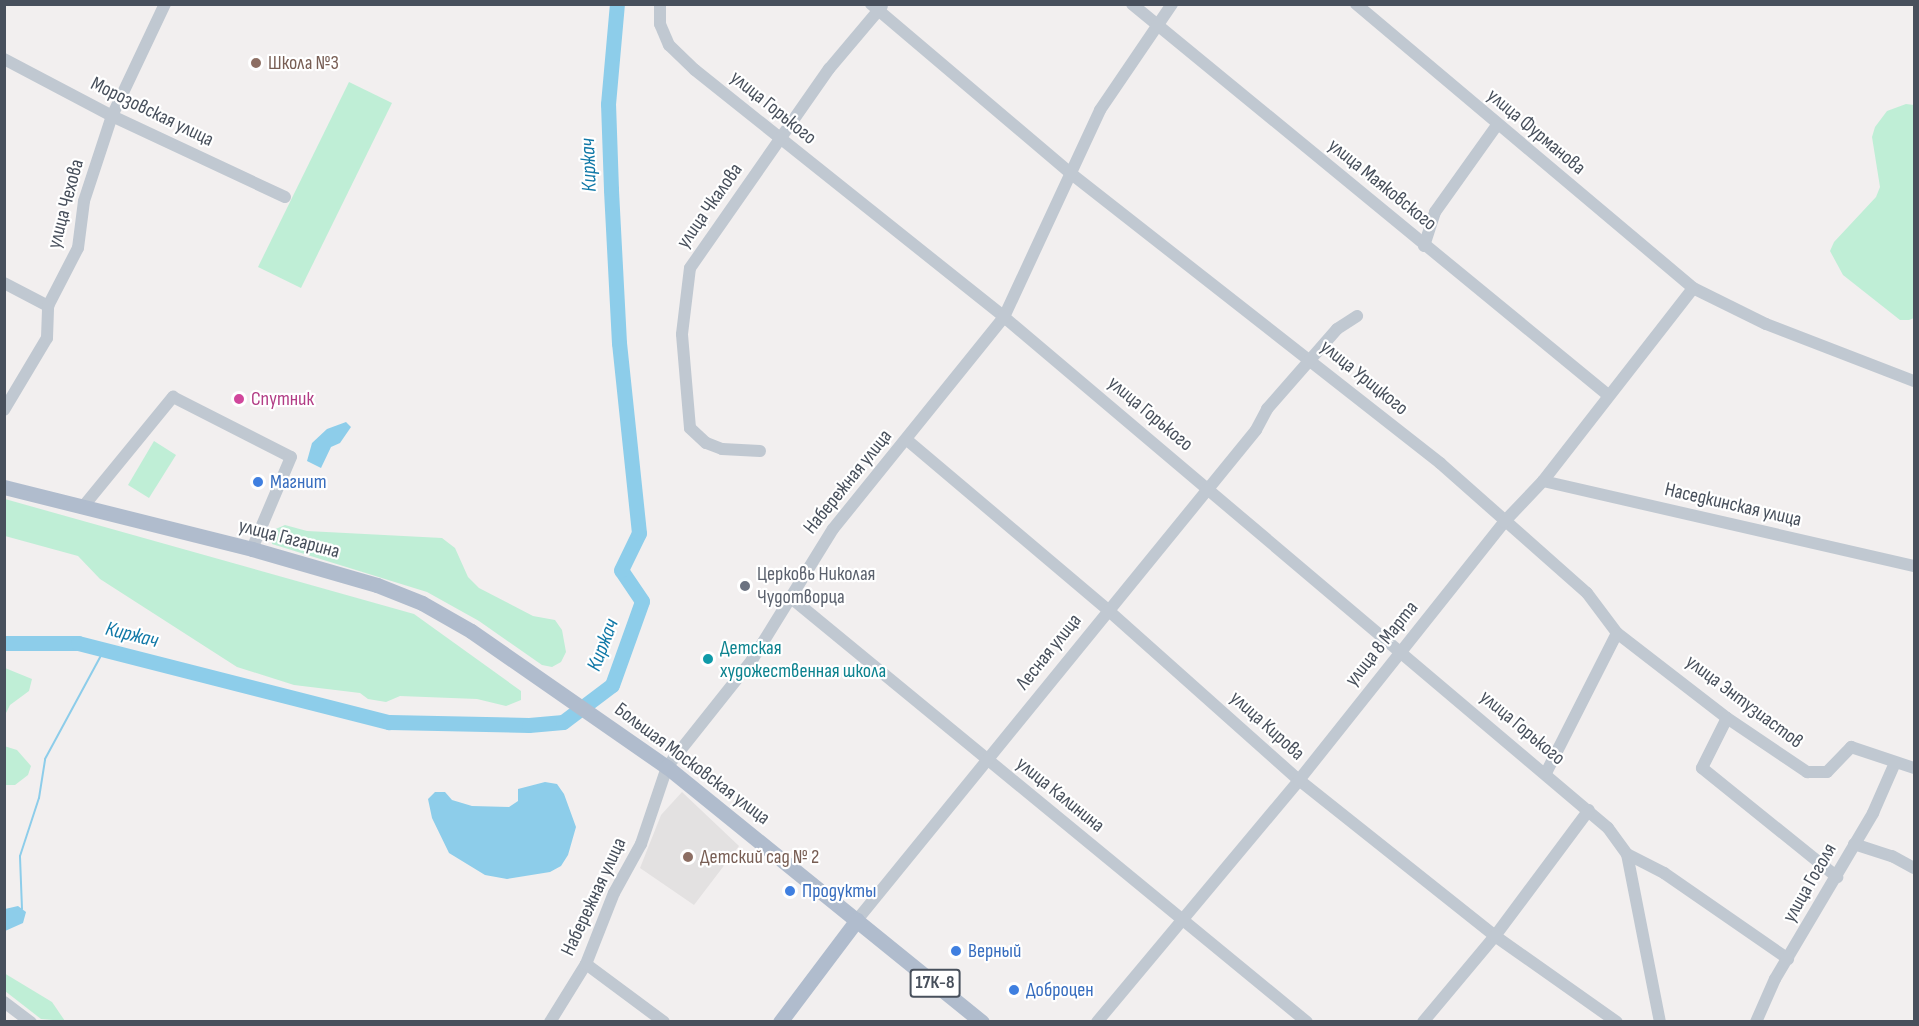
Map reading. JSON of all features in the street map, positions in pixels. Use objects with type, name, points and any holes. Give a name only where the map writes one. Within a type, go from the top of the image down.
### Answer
[{"type":"main road","name":"улица Гагарина","points":[[4,487],[252,549],[377,585],[422,603],[471,631],[542,681]]},
{"type":"main road","name":"Большая Московская улица","points":[[542,681],[667,767],[982,1022]]},
{"type":"main road","name":"Лесная улица","points":[[780,1022],[857,920]]},
{"type":"street","name":"улица Чехова","points":[[4,410],[47,338],[48,306],[78,248],[84,201],[112,116],[165,4]]},
{"type":"street","name":"улица Горького","points":[[660,4],[660,24],[669,45],[782,141],[1004,316],[1546,773],[1589,810],[1627,854],[1664,873],[1788,959]]},
{"type":"street","name":"улица Маяковского","points":[[1132,4],[1608,395]]},
{"type":"street","name":"Набережная улица","points":[[550,1022],[586,964],[614,893],[641,844],[667,767],[752,660],[833,529],[907,440],[1004,316],[1069,172],[1100,110],[1172,4]]},
{"type":"street","name":"улица Фурманова","points":[[1356,4],[1693,288],[1766,324],[1914,381]]},
{"type":"street","name":"улица Чкалова","points":[[760,451],[722,449],[706,443],[690,428],[682,334],[690,268],[729,209],[782,141],[829,69],[878,6]]},
{"type":"street","name":"улица Урицкого","points":[[878,6],[1069,172],[1440,463],[1504,522],[1587,592],[1617,633]]},
{"type":"street","name":"Морозовская улица","points":[[4,59],[112,116],[285,197]]},
{"type":"street","points":[[1425,246],[1435,212],[1497,125]]},
{"type":"street","points":[[4,283],[48,306]]},
{"type":"street","name":"улица 8 Марта","points":[[1097,1022],[1299,780],[1504,522],[1543,481],[1693,288]]},
{"type":"street","name":"Лесная улица","points":[[857,920],[1208,489],[1309,358],[1337,329],[1357,316]]},
{"type":"street","points":[[82,508],[173,397],[291,457],[252,549]]},
{"type":"street","name":"улица Кирова","points":[[907,440],[1109,611],[1299,780],[1495,936],[1617,1022]]},
{"type":"street","name":"Наседкинская улица","points":[[1543,481],[1914,566]]},
{"type":"street","name":"улица Калинина","points":[[790,597],[1307,1022]]},
{"type":"street","points":[[1546,773],[1617,633]]},
{"type":"street","name":"улица Энтузиастов","points":[[1617,633],[1727,718],[1807,772],[1827,772],[1851,747],[1914,768]]},
{"type":"street","points":[[1727,718],[1702,768],[1837,877]]},
{"type":"street","name":"улица Гоголя","points":[[1756,1022],[1788,959],[1837,877],[1895,763]]},
{"type":"street","points":[[1423,1022],[1495,936],[1589,810]]},
{"type":"street","points":[[1854,844],[1892,856],[1914,868]]},
{"type":"street","name":"улица Горького","points":[[1627,854],[1660,1022]]},
{"type":"street","points":[[586,964],[664,1022]]},
{"type":"street","points":[[4,1002],[32,1022]]},
{"type":"shaded area","name":"Детский сад № 2","points":[[682,792],[739,846],[694,905],[640,868],[661,815]]},
{"type":"green space","points":[[349,82],[392,103],[301,288],[258,267]]},
{"type":"green space","points":[[1906,104],[1914,105],[1914,318],[1900,320],[1843,275],[1830,251],[1834,242],[1876,197],[1880,187],[1872,137],[1875,127],[1887,111]]},
{"type":"green space","points":[[154,441],[176,455],[149,498],[128,485]]},
{"type":"green space","points":[[5,499],[414,614],[521,691],[521,700],[506,706],[477,699],[400,696],[386,702],[368,699],[360,693],[294,685],[237,667],[100,579],[78,556],[5,536]]},
{"type":"green space","points":[[285,525],[307,531],[442,538],[455,548],[468,577],[479,588],[533,616],[555,620],[562,630],[566,652],[561,662],[552,667],[542,665],[479,621],[427,592],[272,544],[271,531]]},
{"type":"green space","points":[[5,668],[32,679],[29,691],[10,705],[5,715]]},
{"type":"green space","points":[[4,746],[17,750],[31,766],[28,775],[15,785],[5,785]]},
{"type":"green space","points":[[4,973],[52,1002],[65,1021],[41,1019],[5,991]]},
{"type":"water","points":[[346,422],[351,427],[340,443],[331,447],[321,468],[307,461],[312,443],[327,429]]},
{"type":"water","points":[[545,782],[557,784],[564,794],[576,827],[568,855],[561,866],[550,872],[507,879],[485,875],[449,853],[432,818],[428,799],[435,792],[445,792],[452,800],[472,806],[509,807],[518,801],[518,789]]},
{"type":"water","points":[[18,906],[26,912],[23,923],[5,931],[5,909]]},
{"type":"waterway","name":"Киржач","points":[[4,643],[78,643],[389,722],[529,725],[563,722],[612,685],[642,601],[621,570],[639,533],[619,343],[611,189],[608,104],[617,4]]},
{"type":"waterway","points":[[22,909],[20,856],[39,798],[45,759],[104,650]]},
{"type":"place","name":"Школа №3","points":[[256,63]]},
{"type":"place","name":"Спутник","points":[[239,399]]},
{"type":"place","name":"Магнит","points":[[258,482]]},
{"type":"place","name":"Церковь Николая Чудотворца","points":[[745,586]]},
{"type":"place","name":"Детская художественная школа","points":[[708,659]]},
{"type":"place","name":"Детский сад № 2","points":[[688,857]]},
{"type":"place","name":"Продукты","points":[[790,891]]},
{"type":"place","name":"Верный","points":[[956,951]]},
{"type":"place","name":"Доброцен","points":[[1014,990]]}]
